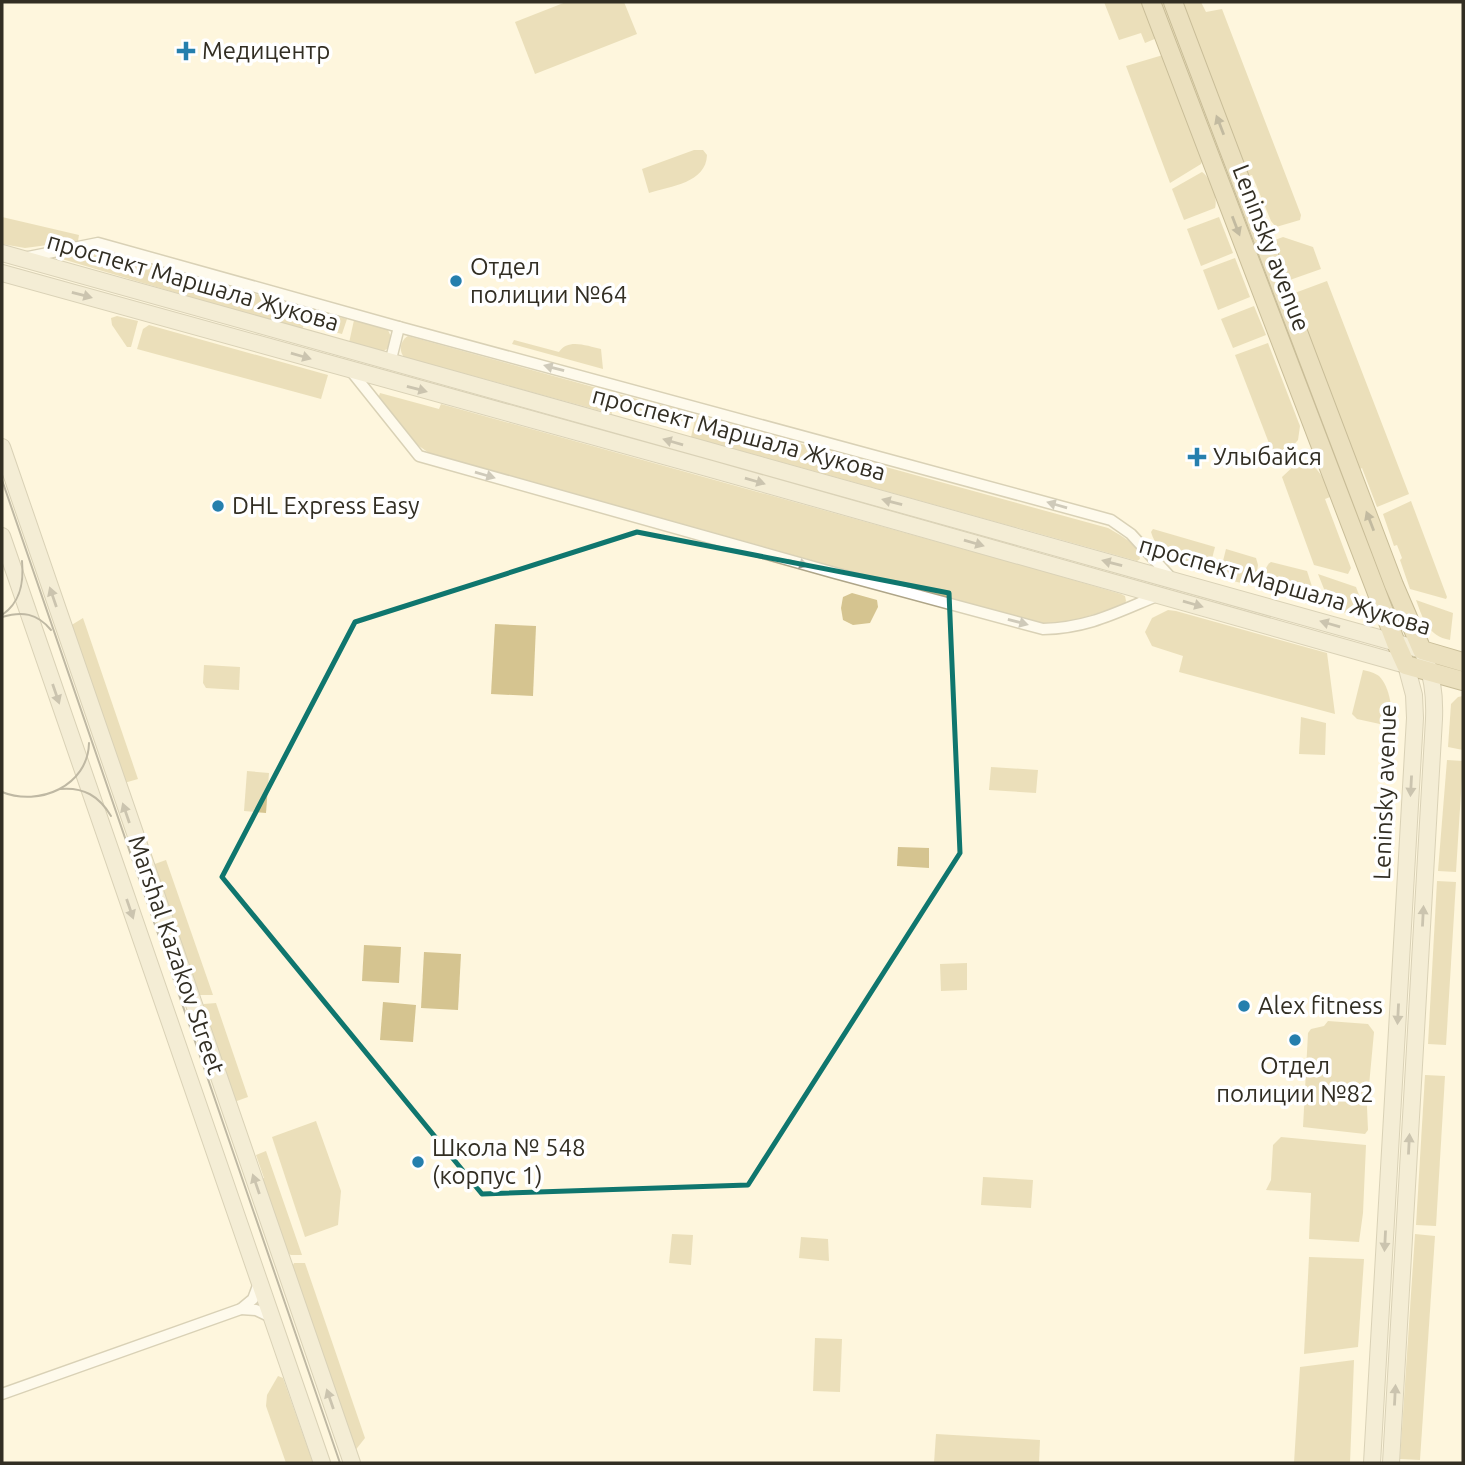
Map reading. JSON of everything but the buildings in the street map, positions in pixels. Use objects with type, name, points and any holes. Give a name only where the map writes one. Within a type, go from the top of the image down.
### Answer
[{"type":"main road","name":"Leninsky avenue","points":[[1151,2],[1406,665],[1414,695],[1415,718],[1372,1463]]},
{"type":"main road","name":"Leninsky avenue","points":[[1173,2],[1394,585],[1431,672],[1435,691],[1391,1463]]},
{"type":"main road","name":"проспект Маршала Жукова","points":[[2,254],[1463,662]]},
{"type":"main road","name":"проспект Маршала Жукова","points":[[2,274],[1463,681]]},
{"type":"main road","name":"Marshal Kazakov Street","points":[[2,447],[352,1463]]},
{"type":"main road","name":"Marshal Kazakov Street","points":[[2,536],[322,1463]]},
{"type":"street","points":[[19,258],[98,243],[1111,520],[1131,534],[1172,579]]},
{"type":"street","points":[[390,363],[399,327]]},
{"type":"street","points":[[351,371],[419,456],[835,573],[1043,629],[1068,629],[1088,624],[1159,595]]},
{"type":"street","points":[[2,1394],[241,1309],[253,1299],[259,1283]]},
{"type":"street","points":[[241,1309],[256,1310],[271,1317]]},
{"type":"highlighted area","points":[[637,532],[949,593],[960,853],[748,1185],[482,1194],[222,877],[355,622]]},
{"type":"shaded area","points":[[566,2],[624,2],[637,34],[535,74],[515,22]]},
{"type":"shaded area","points":[[1104,2],[1144,2],[1157,38],[1145,43],[1141,33],[1119,40]]},
{"type":"shaded area","points":[[1159,2],[1163,2],[1253,238],[1249,239]]},
{"type":"shaded area","points":[[1183,2],[1201,2],[1206,12],[1222,9],[1301,215],[1300,220],[1276,227],[1271,221],[1252,175],[1247,176]]},
{"type":"shaded area","points":[[1163,55],[1203,159],[1201,164],[1170,183],[1126,66]]},
{"type":"shaded area","points":[[694,150],[703,150],[707,155],[701,172],[686,182],[649,193],[642,169]]},
{"type":"shaded area","points":[[1202,172],[1213,188],[1215,208],[1184,220],[1172,189]]},
{"type":"shaded area","points":[[2,217],[79,235],[78,241],[25,248],[2,244]]},
{"type":"shaded area","points":[[1219,217],[1233,253],[1201,266],[1187,229]]},
{"type":"shaded area","points":[[1283,237],[1313,247],[1321,269],[1287,281],[1274,248],[1278,246],[1275,240]]},
{"type":"shaded area","points":[[1257,247],[1388,590],[1384,592],[1253,248]]},
{"type":"shaded area","points":[[93,251],[347,319],[342,334],[304,324],[302,330],[62,259],[65,255]]},
{"type":"shaded area","points":[[1235,258],[1250,297],[1218,310],[1203,270]]},
{"type":"shaded area","points":[[1327,281],[1409,494],[1377,507],[1362,468],[1358,470],[1292,294]]},
{"type":"shaded area","points":[[1254,306],[1266,335],[1233,348],[1221,319]]},
{"type":"shaded area","points":[[117,316],[138,321],[131,347],[127,347],[112,325],[111,318]]},
{"type":"shaded area","points":[[354,320],[388,330],[392,339],[390,347],[382,352],[349,343]]},
{"type":"shaded area","points":[[149,325],[328,375],[321,399],[137,349],[143,329]]},
{"type":"shaded area","points":[[408,336],[608,391],[612,414],[404,357],[401,345]]},
{"type":"shaded area","points":[[514,340],[559,352],[567,345],[573,344],[601,349],[603,369],[512,344]]},
{"type":"shaded area","points":[[1268,343],[1300,426],[1298,440],[1277,464],[1235,355]]},
{"type":"shaded area","points":[[380,393],[439,409],[441,404],[1039,570],[1121,594],[1126,601],[1124,605],[1069,622],[1043,625],[429,453],[412,441],[378,399]]},
{"type":"shaded area","points":[[618,394],[685,411],[682,427],[626,413],[620,406]]},
{"type":"shaded area","points":[[696,415],[1108,528],[1133,544],[1140,559],[1137,561],[691,437]]},
{"type":"shaded area","points":[[1297,463],[1311,465],[1323,478],[1330,497],[1325,499],[1351,568],[1348,574],[1314,565],[1282,477]]},
{"type":"shaded area","points":[[1411,501],[1446,599],[1410,589],[1400,560],[1402,558],[1397,545],[1394,546],[1383,514]]},
{"type":"shaded area","points":[[1153,529],[1215,547],[1208,574],[1182,565],[1166,555],[1155,541],[1151,532]]},
{"type":"shaded area","points":[[1226,549],[1256,558],[1258,565],[1255,584],[1248,585],[1219,577]]},
{"type":"shaded area","points":[[1271,562],[1307,571],[1317,602],[1311,603],[1265,589],[1264,574]]},
{"type":"shaded area","points":[[1318,574],[1356,587],[1364,608],[1362,612],[1354,615],[1332,609]]},
{"type":"shaded area","points":[[852,593],[877,600],[878,607],[870,623],[853,625],[843,620],[843,597]]},
{"type":"shaded area","points":[[1416,600],[1453,613],[1450,640],[1431,631]]},
{"type":"shaded area","points":[[1168,610],[1327,653],[1335,714],[1179,672],[1183,656],[1152,646],[1145,632],[1152,618]]},
{"type":"shaded area","points":[[83,618],[138,779],[124,783],[70,626]]},
{"type":"shaded area","points":[[495,624],[536,626],[533,696],[491,694]]},
{"type":"shaded area","points":[[204,665],[240,667],[239,690],[206,688],[203,683]]},
{"type":"shaded area","points":[[1363,670],[1379,676],[1386,686],[1391,707],[1389,726],[1357,719],[1352,714]]},
{"type":"shaded area","points":[[1463,696],[1463,750],[1448,747],[1451,704]]},
{"type":"shaded area","points":[[1301,717],[1326,723],[1325,755],[1299,754]]},
{"type":"shaded area","points":[[1447,760],[1463,761],[1456,872],[1438,871]]},
{"type":"shaded area","points":[[991,767],[1038,770],[1036,793],[989,790]]},
{"type":"shaded area","points":[[247,771],[269,773],[266,813],[244,811]]},
{"type":"shaded area","points":[[898,847],[929,848],[929,868],[897,866]]},
{"type":"shaded area","points":[[166,860],[213,995],[198,995],[152,865]]},
{"type":"shaded area","points":[[1437,881],[1456,882],[1446,1045],[1428,1044]]},
{"type":"shaded area","points":[[364,945],[401,947],[399,983],[362,981]]},
{"type":"shaded area","points":[[424,952],[461,954],[458,1010],[421,1008]]},
{"type":"shaded area","points":[[967,963],[967,990],[941,991],[940,964]]},
{"type":"shaded area","points":[[383,1002],[416,1005],[413,1042],[380,1040]]},
{"type":"shaded area","points":[[216,1003],[248,1097],[234,1102],[201,1007],[204,1004]]},
{"type":"shaded area","points":[[1328,1021],[1368,1024],[1374,1032],[1367,1107],[1368,1130],[1365,1134],[1303,1127],[1308,1033],[1311,1029],[1324,1026]]},
{"type":"shaded area","points":[[1425,1075],[1445,1076],[1436,1226],[1416,1225]]},
{"type":"shaded area","points":[[316,1121],[341,1191],[338,1225],[305,1237],[272,1137]]},
{"type":"shaded area","points":[[1281,1137],[1366,1145],[1359,1242],[1309,1239],[1311,1193],[1266,1190],[1271,1180],[1273,1145]]},
{"type":"shaded area","points":[[266,1151],[302,1255],[285,1252],[260,1179],[264,1178],[256,1155]]},
{"type":"shaded area","points":[[983,1177],[1033,1180],[1031,1208],[981,1205]]},
{"type":"shaded area","points":[[672,1234],[693,1235],[691,1265],[669,1263]]},
{"type":"shaded area","points":[[1415,1234],[1435,1236],[1420,1460],[1400,1459]]},
{"type":"shaded area","points":[[801,1237],[828,1239],[829,1261],[799,1258]]},
{"type":"shaded area","points":[[1309,1257],[1364,1259],[1358,1347],[1304,1354]]},
{"type":"shaded area","points":[[294,1263],[305,1263],[365,1438],[354,1452],[291,1269]]},
{"type":"shaded area","points":[[815,1338],[842,1339],[840,1392],[813,1391]]},
{"type":"shaded area","points":[[1354,1360],[1350,1463],[1294,1463],[1300,1367]]},
{"type":"shaded area","points":[[278,1376],[283,1378],[313,1463],[286,1463],[266,1406],[267,1395]]},
{"type":"shaded area","points":[[936,1434],[1040,1440],[1039,1463],[934,1463]]},
{"type":"tram line","points":[[2,480],[340,1463]]},
{"type":"tram line","points":[[2,615],[13,604],[20,591],[22,561]]},
{"type":"tram line","points":[[2,617],[29,615],[46,624],[51,630]]},
{"type":"tram line","points":[[2,792],[31,797],[59,789],[80,771],[89,743]]},
{"type":"tram line","points":[[60,789],[90,794],[111,816]]},
{"type":"place","name":"Медицентр","points":[[186,51]]},
{"type":"place","name":"Отдел полиции №64","points":[[456,281]]},
{"type":"place","name":"Улыбайся","points":[[1197,457]]},
{"type":"place","name":"DHL Express Easy","points":[[218,506]]},
{"type":"place","name":"Alex fitness","points":[[1244,1006]]},
{"type":"place","name":"Отдел полиции №82","points":[[1295,1040]]},
{"type":"place","name":"Школа № 548 (корпус 1)","points":[[418,1162]]}]
